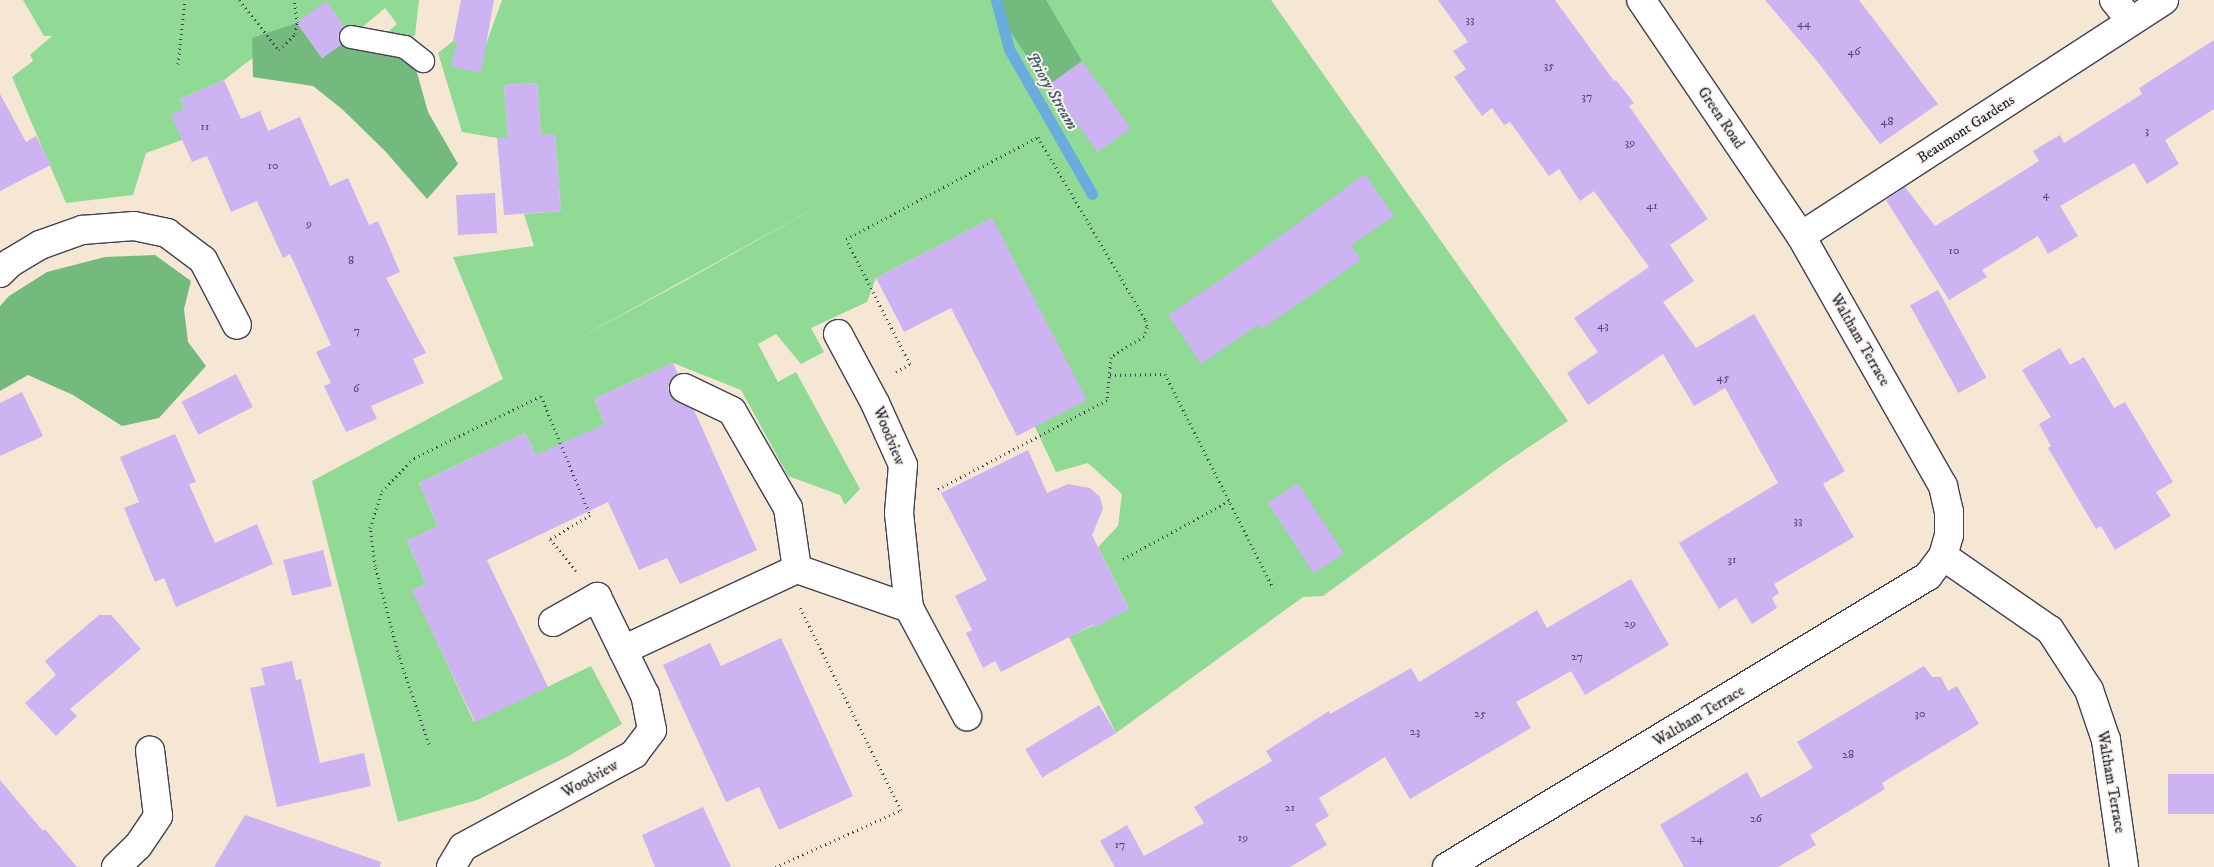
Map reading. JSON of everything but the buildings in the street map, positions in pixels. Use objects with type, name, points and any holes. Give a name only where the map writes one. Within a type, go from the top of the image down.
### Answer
[{"type":"street","name":"Green Road","points":[[1641,0],[1801,236]]},
{"type":"street","points":[[2114,0],[2131,21]]},
{"type":"street","name":"Beaumont Gardens","points":[[1801,236],[2164,0]]},
{"type":"street","points":[[0,273],[10,263],[40,245],[82,230],[134,226],[167,234],[203,260],[237,325]]},
{"type":"street","name":"Waltham Terrace","points":[[1448,867],[1928,576],[1944,556],[1949,535],[1949,512],[1943,486],[1801,236]]},
{"type":"street","name":"Woodview","points":[[838,334],[867,387],[903,465],[899,514],[908,608],[967,716]]},
{"type":"street","points":[[684,388],[732,411],[788,508],[791,572]]},
{"type":"street","name":"Waltham Terrace","points":[[1944,556],[2050,630],[2089,690],[2106,740],[2124,867]]},
{"type":"street","points":[[623,650],[791,572],[908,608]]},
{"type":"street","points":[[553,622],[597,597]]},
{"type":"street","name":"Woodview","points":[[451,867],[463,847],[634,754],[652,730],[645,695],[597,597]]},
{"type":"street","points":[[116,867],[138,846],[158,816],[150,750]]},
{"type":"lane","points":[[351,37],[405,47],[423,61]]},
{"type":"path","points":[[178,64],[185,0]]},
{"type":"path","points":[[239,0],[279,50],[295,34],[297,23],[294,0]]},
{"type":"path","points":[[867,387],[910,364],[846,239],[1038,137],[1146,320],[1144,336],[1111,357],[1107,400],[916,500],[901,496]]},
{"type":"path","points":[[1110,375],[1165,374],[1273,588]]},
{"type":"path","points":[[429,744],[399,656],[375,566],[370,528],[382,491],[414,458],[540,396],[590,515],[550,538],[597,597]]},
{"type":"path","points":[[1123,559],[1229,501]]},
{"type":"path","points":[[775,867],[901,810],[791,572]]},
{"type":"green space","points":[[23,0],[419,0],[415,36],[382,37],[397,24],[385,8],[351,37],[326,2],[224,80],[180,99],[184,109],[182,140],[146,153],[133,195],[66,203],[12,77],[33,61],[30,55],[52,36],[44,36]]},
{"type":"green space","points":[[502,0],[990,0],[994,6],[997,0],[1271,0],[1568,421],[1508,461],[1323,596],[1303,597],[1116,733],[1069,637],[1129,609],[1098,547],[1118,526],[1122,494],[1088,463],[1056,472],[1035,427],[992,218],[876,278],[867,302],[811,328],[824,352],[801,364],[776,334],[758,344],[778,382],[796,372],[860,489],[845,505],[840,495],[788,476],[741,390],[673,363],[594,399],[605,424],[568,521],[525,433],[419,483],[438,526],[407,541],[426,584],[413,590],[474,722],[591,666],[622,724],[565,758],[477,800],[398,822],[312,481],[503,379],[453,257],[534,246],[524,214],[561,211],[555,135],[541,135],[537,83],[504,85],[508,138],[462,132],[438,53],[453,41],[485,47]],"holes":[[[833,198],[681,283],[570,343]]]},
{"type":"green space","points":[[990,0],[1046,0],[1082,61],[1049,85],[1044,83]]},
{"type":"green space","points":[[297,23],[322,58],[351,37],[402,52],[416,69],[428,112],[458,164],[427,199],[385,151],[342,109],[313,86],[253,77],[252,38]]},
{"type":"green space","points":[[155,255],[191,281],[184,309],[188,342],[206,366],[159,418],[122,426],[73,395],[28,375],[0,391],[0,306],[9,296],[47,272],[105,257]]},
{"type":"waterway","name":"Priory Stream","points":[[996,0],[1009,49],[1092,194]]}]
